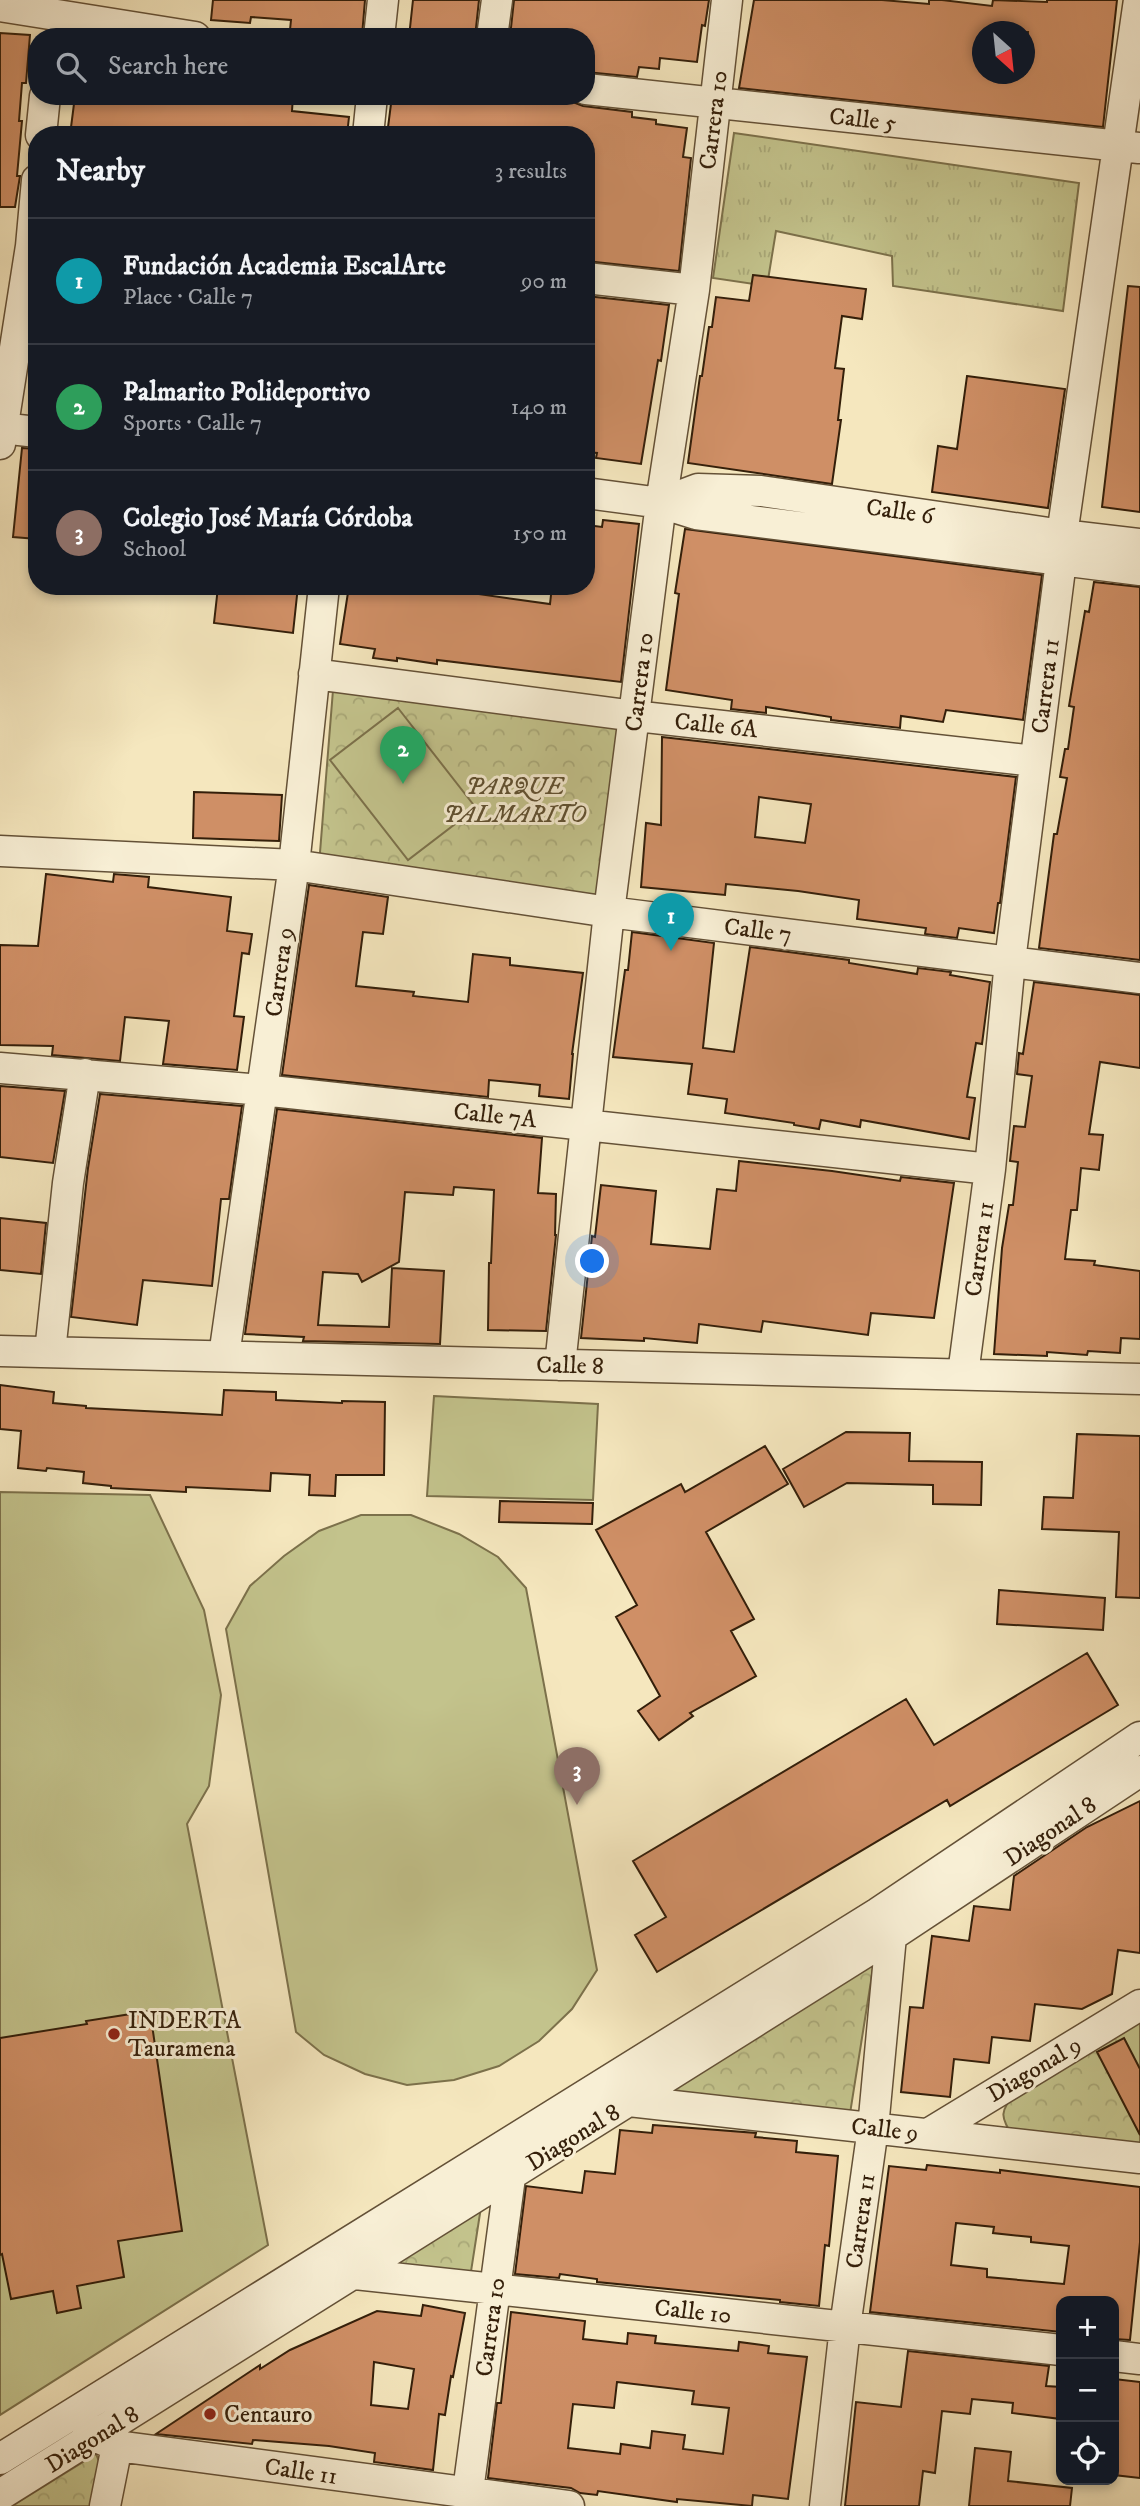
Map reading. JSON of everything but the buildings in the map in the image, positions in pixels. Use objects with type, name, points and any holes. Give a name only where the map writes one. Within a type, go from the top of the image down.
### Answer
[{"type":"street","points":[[380,28],[383,0]]},
{"type":"street","points":[[493,28],[497,0]]},
{"type":"street","name":"Carrera 10","points":[[560,1365],[609,912],[661,503],[694,289],[727,0]]},
{"type":"street","name":"Carrera 11","points":[[963,1374],[990,1169],[1010,961],[1062,548],[1130,147],[1139,0]]},
{"type":"street","points":[[0,6],[134,28]]},
{"type":"street","name":"Calle 5","points":[[595,90],[1130,147]]},
{"type":"street","points":[[42,126],[43,105]]},
{"type":"street","points":[[369,126],[371,105]]},
{"type":"street","points":[[595,279],[694,289]]},
{"type":"street","points":[[28,280],[1,433],[28,432]]},
{"type":"street","name":"Calle 6","points":[[595,494],[661,503],[696,514],[1062,548],[1140,544]]},
{"type":"street","name":"Calle 6","points":[[1062,548],[1140,570]]},
{"type":"street","name":"Carrera 9","points":[[224,1356],[294,864],[323,595]]},
{"type":"street","name":"Calle 6A","points":[[314,674],[635,716],[1035,761]]},
{"type":"street","name":"Calle 7","points":[[0,851],[294,864],[609,912],[1140,978]]},
{"type":"street","name":"Calle 7A","points":[[0,1068],[262,1090],[990,1169]]},
{"type":"street","points":[[50,1352],[68,1183],[85,1074]]},
{"type":"street","name":"Calle 8","points":[[0,1351],[1140,1379]]},
{"type":"street","name":"Diagonal 8","points":[[0,2495],[107,2442],[355,2274],[629,2101],[884,1925],[1140,1738]]},
{"type":"street","name":"Diagonal 8","points":[[0,2459],[495,2151],[884,1925],[1140,1771]]},
{"type":"street","name":"Carrera 11","points":[[825,2506],[845,2327],[873,2128],[884,1925]]},
{"type":"street","name":"Diagonal 9","points":[[928,2134],[1140,2005]]},
{"type":"street","points":[[1009,2144],[998,2130],[995,2113],[999,2096],[1011,2083]]},
{"type":"street","name":"Calle 9","points":[[629,2101],[1140,2158]]},
{"type":"street","points":[[495,2151],[510,2177]]},
{"type":"street","name":"Carrera 10","points":[[467,2499],[510,2177]]},
{"type":"street","points":[[340,2248],[355,2274]]},
{"type":"street","name":"Calle 10","points":[[355,2274],[1056,2349]]},
{"type":"street","points":[[1119,2357],[1140,2359]]},
{"type":"street","points":[[75,2414],[107,2442],[105,2506]]},
{"type":"street","name":"Calle 11","points":[[107,2442],[467,2499],[569,2506]]},
{"type":"green space","points":[[734,133],[1079,183],[1063,311],[893,286],[892,256],[776,231],[767,286],[713,278]]},
{"type":"green space","name":"PARQUE PALMARITO","points":[[333,690],[625,722],[596,901],[319,865]]},
{"type":"green space","points":[[398,708],[476,808],[408,860],[330,760]]},
{"type":"green space","points":[[434,1396],[598,1404],[593,1500],[427,1496]]},
{"type":"green space","name":"INDERTA Tauramena","points":[[0,1492],[150,1495],[204,1610],[221,1695],[209,1786],[187,1824],[268,2245],[0,2415]]},
{"type":"green space","points":[[361,1515],[411,1515],[459,1534],[498,1557],[526,1588],[597,1970],[572,2009],[539,2041],[499,2066],[454,2080],[407,2085],[365,2074],[324,2055],[296,2032],[226,1629],[250,1586],[284,1556],[319,1531]]},
{"type":"green space","points":[[874,1962],[849,2120],[665,2095]]},
{"type":"green space","points":[[1140,2013],[1140,2149],[1014,2138],[1005,2123],[1004,2113],[1017,2090]]},
{"type":"green space","points":[[481,2207],[470,2278],[379,2267]]},
{"type":"green space","points":[[96,2454],[99,2461],[91,2506],[12,2506]]},
{"type":"place","name":"Palmarito Polideportivo","points":[[403,784]]},
{"type":"place","name":"Fundación Academia EscalArte","points":[[671,951]]},
{"type":"place","name":"Colegio José María Córdoba","points":[[577,1805]]},
{"type":"place","name":"INDERTA Tauramena","points":[[114,2034]]},
{"type":"place","name":"Centauro","points":[[210,2414]]}]
